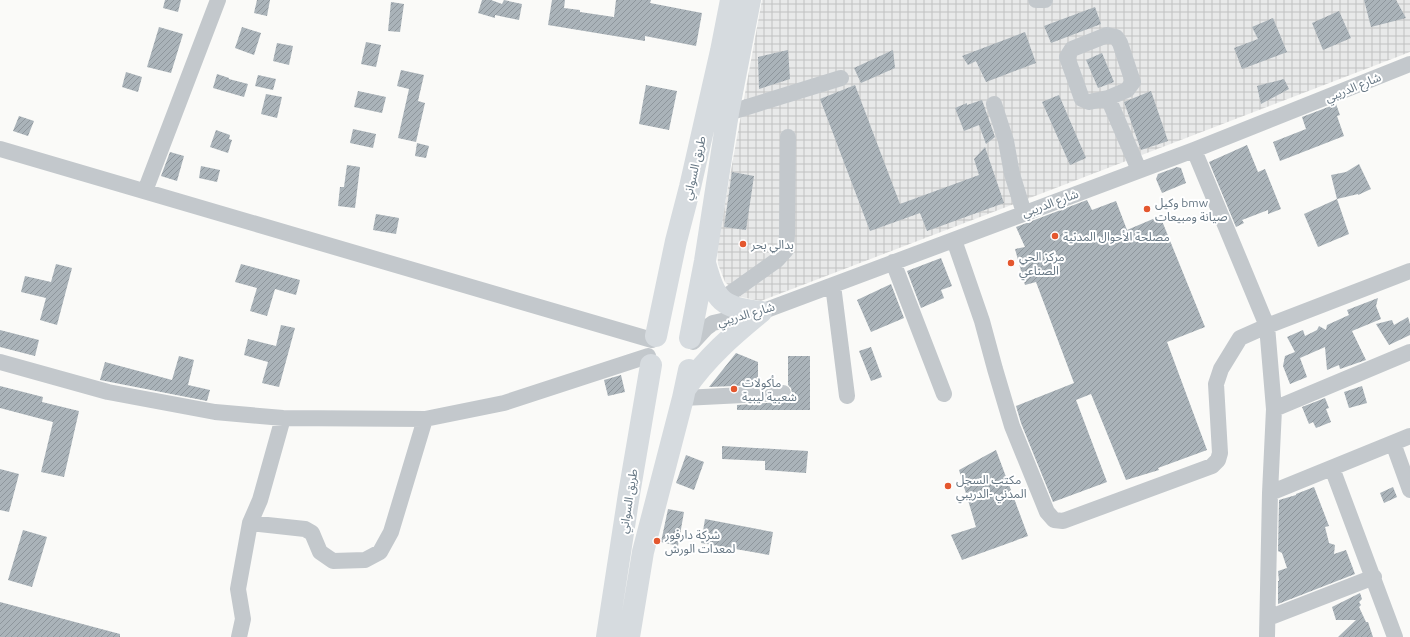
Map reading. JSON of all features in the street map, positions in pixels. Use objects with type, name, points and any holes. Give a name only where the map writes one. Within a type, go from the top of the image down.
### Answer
[{"type":"highway","name":"طريق السواني","points":[[607,637],[652,349],[676,241],[690,187],[731,0]]},
{"type":"highway","name":"طريق السواني","points":[[629,637],[643,552],[685,386],[695,357],[695,349],[692,340],[728,113],[750,0]]},
{"type":"highway","points":[[705,261],[710,282],[721,300],[739,309],[761,312]]},
{"type":"highway","points":[[692,340],[686,334],[676,330],[665,330],[652,349],[659,373],[669,377],[680,376],[685,386],[712,355],[761,312]]},
{"type":"street","points":[[145,191],[218,0]]},
{"type":"street","points":[[1036,0],[1045,0]]},
{"type":"street","points":[[1107,35],[1116,37],[1120,43],[1133,82],[1127,90],[1108,98],[1089,102],[1082,99],[1067,57],[1072,49],[1107,35]]},
{"type":"street","name":"شارع الدريبي","points":[[692,340],[713,323],[761,312],[1194,150],[1410,64]]},
{"type":"street","points":[[728,113],[841,78]]},
{"type":"street","points":[[1108,98],[1139,170]]},
{"type":"street","points":[[994,104],[1006,141],[1012,174],[1024,213]]},
{"type":"street","points":[[721,300],[777,260],[786,250],[788,137]]},
{"type":"street","points":[[0,149],[145,191],[652,349]]},
{"type":"street","points":[[1194,150],[1266,326],[1274,409],[1270,493],[1267,637]]},
{"type":"street","points":[[954,240],[982,321],[1012,426],[1047,512],[1054,520],[1063,521],[1212,466],[1218,460],[1220,453],[1216,384],[1221,369],[1240,338],[1266,326],[1410,271]]},
{"type":"street","points":[[894,262],[944,394]]},
{"type":"street","points":[[833,285],[847,396]]},
{"type":"street","points":[[0,362],[108,392],[215,412],[283,418],[425,419],[504,403],[652,349]]},
{"type":"street","points":[[1274,409],[1410,352]]},
{"type":"street","points":[[685,386],[782,393]]},
{"type":"street","points":[[239,637],[243,619],[238,589],[250,523],[260,500],[283,418]]},
{"type":"street","points":[[250,523],[305,529],[312,533],[320,552],[333,561],[365,560],[380,552],[391,532],[425,419]]},
{"type":"street","points":[[1270,493],[1410,436]]},
{"type":"street","points":[[1393,443],[1410,490]]},
{"type":"street","points":[[1332,468],[1374,577],[1395,637]]},
{"type":"street","points":[[1268,618],[1374,577]]},
{"type":"shaded area","points":[[762,0],[1410,0],[1410,52],[761,301],[741,297],[725,282],[718,264],[717,247]]},
{"type":"building","points":[[165,0],[181,0],[178,12],[163,8]]},
{"type":"building","points":[[257,0],[270,0],[267,16],[254,13]]},
{"type":"building","points":[[482,0],[491,0],[502,4],[504,0],[522,4],[519,20],[495,15],[495,18],[478,13]]},
{"type":"building","points":[[552,0],[565,0],[564,8],[614,17],[616,0],[651,0],[650,3],[702,13],[696,46],[645,36],[645,41],[548,25]]},
{"type":"building","points":[[1364,0],[1396,0],[1406,18],[1371,27]]},
{"type":"building","points":[[391,2],[404,4],[400,32],[388,31]]},
{"type":"building","points":[[1095,7],[1101,24],[1051,43],[1044,26]]},
{"type":"building","points":[[1339,11],[1351,38],[1323,50],[1312,23]]},
{"type":"building","points":[[1273,18],[1287,52],[1242,69],[1234,48],[1258,39],[1252,27]]},
{"type":"building","points":[[159,27],[183,34],[171,73],[147,67]]},
{"type":"building","points":[[242,27],[261,33],[254,55],[235,48]]},
{"type":"building","points":[[1025,32],[1036,63],[986,82],[976,61],[968,65],[962,56]]},
{"type":"building","points":[[366,42],[381,45],[376,67],[361,64]]},
{"type":"building","points":[[277,43],[293,46],[289,65],[273,61]]},
{"type":"building","points":[[788,50],[790,79],[759,89],[758,57]]},
{"type":"building","points":[[893,50],[895,68],[861,83],[854,68]]},
{"type":"building","points":[[1102,53],[1114,82],[1098,88],[1086,60]]},
{"type":"building","points":[[401,70],[424,75],[418,101],[425,103],[416,142],[398,138],[409,89],[397,86]]},
{"type":"building","points":[[126,72],[142,77],[138,92],[122,87]]},
{"type":"building","points":[[217,74],[248,84],[244,97],[213,88]]},
{"type":"building","points":[[258,75],[276,79],[273,90],[255,86]]},
{"type":"building","points":[[1284,79],[1289,89],[1261,104],[1257,86]]},
{"type":"building","points":[[646,85],[677,91],[669,130],[639,124]]},
{"type":"building","points":[[855,85],[900,204],[979,175],[974,159],[985,147],[1004,203],[927,231],[920,213],[870,231],[820,99]]},
{"type":"building","points":[[358,91],[386,97],[382,113],[354,107]]},
{"type":"building","points":[[1151,91],[1168,141],[1141,150],[1124,102]]},
{"type":"building","points":[[266,94],[282,97],[277,118],[261,114]]},
{"type":"building","points":[[1059,95],[1086,158],[1070,165],[1042,102]]},
{"type":"building","points":[[982,100],[995,137],[986,144],[979,125],[964,131],[955,108],[967,103],[967,105]]},
{"type":"building","points":[[1336,104],[1340,115],[1337,116],[1344,136],[1280,161],[1273,142],[1306,129],[1302,117]]},
{"type":"building","points":[[19,116],[34,121],[28,136],[13,131]]},
{"type":"building","points":[[353,129],[376,134],[373,148],[350,143]]},
{"type":"building","points":[[216,130],[230,135],[229,139],[232,140],[228,153],[210,147]]},
{"type":"building","points":[[417,143],[429,146],[426,158],[415,156]]},
{"type":"building","points":[[1247,145],[1258,172],[1265,169],[1281,209],[1268,214],[1268,210],[1242,220],[1244,223],[1236,227],[1209,162]]},
{"type":"building","points":[[170,152],[184,156],[177,181],[161,176]]},
{"type":"building","points":[[1359,164],[1371,189],[1358,195],[1337,199],[1331,175],[1346,172]]},
{"type":"building","points":[[347,165],[360,167],[355,208],[338,206],[340,187],[344,187]]},
{"type":"building","points":[[201,166],[220,170],[217,182],[199,178]]},
{"type":"building","points":[[1177,167],[1181,168],[1186,183],[1162,193],[1156,179],[1158,174]]},
{"type":"building","points":[[732,172],[754,176],[746,230],[724,227]]},
{"type":"building","points":[[1337,199],[1349,234],[1318,247],[1304,214]]},
{"type":"building","points":[[1087,200],[1092,210],[1116,201],[1127,230],[1160,216],[1205,327],[1167,342],[1207,450],[1158,468],[1159,470],[1126,480],[1091,394],[1076,400],[1107,482],[1053,502],[1021,423],[1016,406],[1074,383],[1036,282],[1025,285],[1015,249],[1025,247],[1016,227]]},
{"type":"building","points":[[376,214],[399,218],[396,234],[373,230]]},
{"type":"building","points":[[941,258],[952,286],[941,290],[944,298],[921,308],[907,271]]},
{"type":"building","points":[[56,264],[72,268],[57,325],[40,320],[46,298],[21,292],[25,276],[51,282]]},
{"type":"building","points":[[241,264],[300,280],[296,295],[275,289],[267,316],[250,311],[257,288],[235,282]]},
{"type":"building","points":[[891,284],[904,318],[871,332],[857,300]]},
{"type":"building","points":[[1378,298],[1376,306],[1381,319],[1352,331],[1366,360],[1340,369],[1339,365],[1327,370],[1325,347],[1300,358],[1307,377],[1290,384],[1283,366],[1285,356],[1295,352],[1287,337],[1303,330],[1305,336],[1317,330],[1319,326],[1326,330],[1327,325],[1349,315],[1347,310]]},
{"type":"building","points":[[1408,317],[1410,324],[1410,335],[1389,345],[1376,324],[1392,320],[1394,325]]},
{"type":"building","points":[[281,325],[295,328],[279,387],[262,383],[268,362],[244,355],[248,339],[276,346]]},
{"type":"building","points":[[0,330],[39,340],[35,356],[0,347]]},
{"type":"building","points":[[871,347],[882,377],[871,381],[859,351]]},
{"type":"building","points":[[736,353],[758,362],[758,385],[709,387]]},
{"type":"building","points":[[179,356],[194,360],[188,385],[210,390],[207,401],[100,380],[105,362],[172,380]]},
{"type":"building","points":[[788,356],[810,356],[810,410],[737,410],[737,405],[783,402],[788,401],[792,397],[791,388],[788,385]]},
{"type":"building","points":[[621,375],[625,392],[608,396],[604,380]]},
{"type":"building","points":[[0,386],[43,397],[42,402],[79,411],[64,477],[41,472],[53,422],[0,408]]},
{"type":"building","points":[[1362,386],[1367,403],[1349,408],[1344,392]]},
{"type":"building","points":[[1325,398],[1329,408],[1326,409],[1331,422],[1316,428],[1313,422],[1309,424],[1302,407]]},
{"type":"building","points":[[722,446],[808,451],[806,473],[765,470],[765,461],[722,459]]},
{"type":"building","points":[[996,450],[1028,536],[962,560],[951,535],[976,527],[959,470]]},
{"type":"building","points":[[686,455],[704,462],[694,490],[676,483]]},
{"type":"building","points":[[0,469],[19,474],[9,512],[0,510]]},
{"type":"building","points":[[1314,487],[1329,526],[1325,527],[1329,543],[1335,545],[1334,554],[1346,550],[1355,574],[1278,604],[1278,571],[1287,568],[1282,553],[1278,551],[1279,500],[1296,495]]},
{"type":"building","points":[[1393,487],[1397,497],[1384,503],[1380,493]]},
{"type":"building","points":[[668,509],[684,512],[678,546],[661,542]]},
{"type":"building","points":[[705,519],[773,532],[769,555],[701,543]]},
{"type":"building","points":[[23,530],[47,537],[32,587],[8,580]]},
{"type":"building","points":[[1360,593],[1362,599],[1359,602],[1361,605],[1359,607],[1366,622],[1368,622],[1373,637],[1338,637],[1356,620],[1336,620],[1332,607]]},
{"type":"building","points":[[0,602],[120,634],[120,637],[0,637]]},
{"type":"place","name":"وكيل bmw صيانة ومبيعات","points":[[1147,209]]},
{"type":"place","name":"مصلحة الأحوال المدنية","points":[[1055,236]]},
{"type":"place","name":"بدالي بحر","points":[[743,244]]},
{"type":"place","name":"مركز الحي الصناعي","points":[[1011,263]]},
{"type":"place","name":"مأكولات شعبية ليبية","points":[[734,389]]},
{"type":"place","name":"مكتب السجل المدني -الدريبي","points":[[948,486]]},
{"type":"place","name":"شركة دارفور لمعدات الورش","points":[[657,541]]}]
